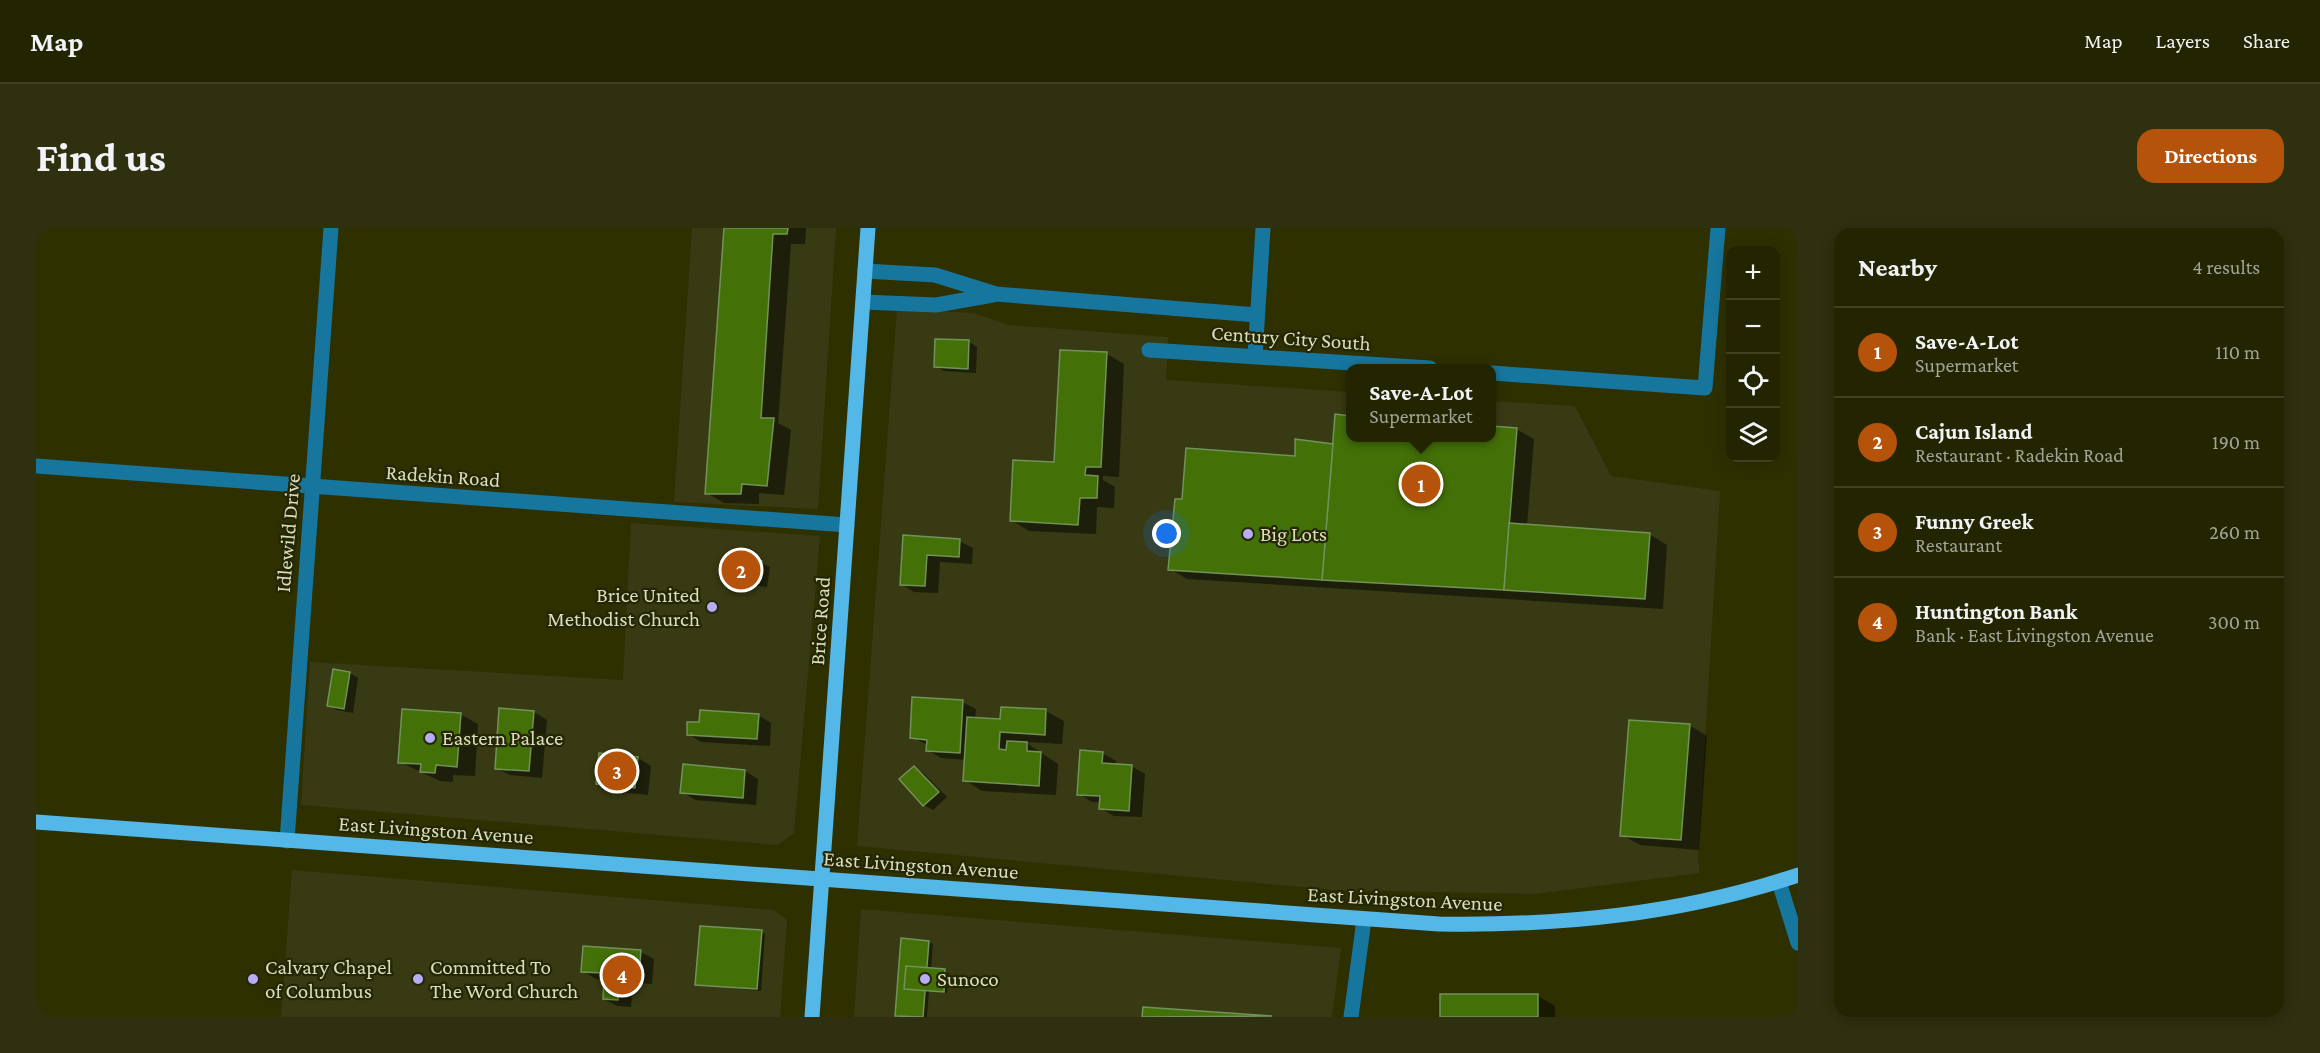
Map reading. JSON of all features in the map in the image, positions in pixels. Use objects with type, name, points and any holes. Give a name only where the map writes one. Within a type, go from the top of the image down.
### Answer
[{"type":"main road","name":"Brice Road","points":[[812,1017],[868,228]]},
{"type":"main road","name":"East Livingston Avenue","points":[[36,822],[1439,924],[1558,923],[1675,908],[1779,882],[1798,875]]},
{"type":"street","name":"Idlewild Drive","points":[[287,841],[331,228]]},
{"type":"street","points":[[1255,356],[1263,228]]},
{"type":"street","points":[[1496,373],[1706,388],[1718,228]]},
{"type":"street","name":"Century City South","points":[[865,271],[934,275],[996,294],[1257,315]]},
{"type":"street","name":"Century City South","points":[[863,302],[936,305],[996,294]]},
{"type":"street","name":"Century City South","points":[[1149,350],[1363,364]]},
{"type":"street","name":"Radekin Road","points":[[36,466],[313,488],[847,525]]},
{"type":"street","points":[[1779,882],[1798,943]]},
{"type":"street","points":[[1351,1017],[1364,920]]},
{"type":"shaded area","points":[[692,228],[836,228],[818,509],[674,502]]},
{"type":"shaded area","points":[[897,309],[974,313],[1008,325],[1168,337],[1166,380],[1346,392],[1346,442],[1496,442],[1496,401],[1575,406],[1611,476],[1720,491],[1698,857],[1700,873],[1535,894],[1335,890],[857,846]]},
{"type":"shaded area","points":[[631,523],[820,536],[794,833],[778,845],[301,805],[310,662],[623,680]]},
{"type":"shaded area","points":[[292,870],[774,910],[787,920],[780,1017],[281,1017]]},
{"type":"shaded area","points":[[861,909],[1341,948],[1332,1017],[854,1017]]},
{"type":"building","points":[[724,228],[788,228],[787,234],[773,234],[761,418],[774,418],[767,486],[742,484],[741,494],[705,494]]},
{"type":"building","points":[[935,339],[969,340],[968,369],[934,367]]},
{"type":"building","points":[[1060,350],[1107,352],[1101,467],[1086,467],[1085,475],[1098,476],[1097,498],[1080,498],[1078,525],[1010,521],[1013,460],[1054,462]]},
{"type":"building","points":[[1335,414],[1346,415],[1346,442],[1496,442],[1496,426],[1517,428],[1504,590],[1322,580]]},
{"type":"building","name":"Big Lots","points":[[1295,439],[1333,444],[1322,580],[1168,570],[1175,499],[1182,499],[1186,448],[1295,456]]},
{"type":"building","points":[[1509,523],[1650,533],[1645,599],[1504,590]]},
{"type":"building","points":[[903,535],[960,539],[959,557],[927,555],[925,586],[900,585]]},
{"type":"building","points":[[724,558],[762,561],[759,583],[721,579]]},
{"type":"building","points":[[333,669],[350,672],[344,709],[327,706]]},
{"type":"building","points":[[912,697],[963,700],[960,753],[926,751],[927,740],[910,738]]},
{"type":"building","points":[[1001,707],[1046,709],[1045,735],[1000,732],[999,749],[1006,750],[1007,741],[1027,742],[1027,751],[1041,752],[1039,786],[963,781],[967,717],[1000,719]]},
{"type":"building","points":[[499,708],[534,711],[529,771],[495,769]]},
{"type":"building","name":"Eastern Palace","points":[[402,709],[461,713],[457,767],[436,765],[435,773],[420,772],[421,764],[398,763]]},
{"type":"building","points":[[700,710],[759,714],[757,739],[687,735],[687,722],[699,722]]},
{"type":"building","points":[[1629,720],[1690,724],[1681,840],[1620,836]]},
{"type":"building","points":[[1080,750],[1103,752],[1102,763],[1132,765],[1129,811],[1099,809],[1100,796],[1077,795]]},
{"type":"building","points":[[599,753],[638,757],[635,788],[596,784]]},
{"type":"building","points":[[683,764],[745,770],[743,798],[680,793]]},
{"type":"building","points":[[914,766],[939,792],[923,806],[899,779]]},
{"type":"building","points":[[700,926],[762,930],[757,989],[695,985]]},
{"type":"building","name":"Sunoco","points":[[901,938],[929,941],[923,1017],[895,1016]]},
{"type":"building","points":[[583,946],[641,950],[639,977],[620,976],[618,1000],[603,999],[604,973],[581,972]]},
{"type":"building","name":"Sunoco","points":[[906,966],[945,969],[944,992],[904,989]]},
{"type":"building","points":[[1440,994],[1538,994],[1538,1017],[1440,1017]]},
{"type":"building","points":[[1143,1007],[1272,1016],[1142,1017]]},
{"type":"place","name":"Save-A-Lot","points":[[1421,484]]},
{"type":"place","name":"Big Lots","points":[[1248,534]]},
{"type":"place","name":"Cajun Island","points":[[741,570]]},
{"type":"place","name":"Brice United Methodist Church","points":[[712,607]]},
{"type":"place","name":"Eastern Palace","points":[[430,738]]},
{"type":"place","name":"Funny Greek","points":[[617,771]]},
{"type":"place","name":"Huntington Bank","points":[[622,975]]},
{"type":"place","name":"Calvary Chapel of Columbus","points":[[253,979]]},
{"type":"place","name":"Committed To The Word Church","points":[[418,979]]},
{"type":"place","name":"Sunoco","points":[[925,979]]}]
